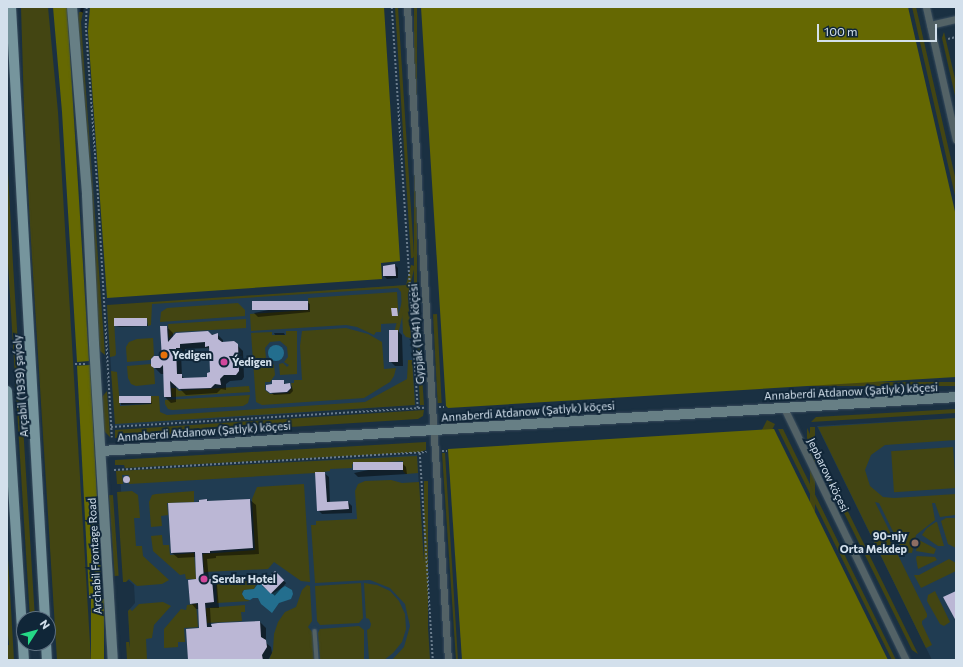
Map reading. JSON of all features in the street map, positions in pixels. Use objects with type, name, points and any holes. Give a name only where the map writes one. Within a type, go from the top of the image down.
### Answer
[{"type":"main road","name":"Arçabil (1939) şaýoly","points":[[11,7],[21,214],[34,393],[45,611]]},
{"type":"main road","name":"Arçabil (1939) şaýoly","points":[[7,391],[24,660]]},
{"type":"street","name":"Archabil Frontage Road","points":[[72,7],[87,195],[95,363],[113,660]]},
{"type":"street","name":"Gypjak (1941) köçesi","points":[[407,7],[448,660]]},
{"type":"street","points":[[926,7],[953,116],[956,140]]},
{"type":"street","points":[[930,25],[956,19]]},
{"type":"street","name":"Annaberdi Atdanow (Şatlyk) köçesi","points":[[101,451],[956,397]]},
{"type":"street","name":"Jepbarow köçesi","points":[[784,408],[906,660]]},
{"type":"lane","points":[[315,631],[317,660]]},
{"type":"path","points":[[87,7],[86,26],[99,201],[112,438]]},
{"type":"path","points":[[392,7],[418,408]]},
{"type":"path","points":[[948,39],[956,37]]},
{"type":"path","points":[[75,364],[95,363]]},
{"type":"path","points":[[439,407],[444,407]]},
{"type":"path","points":[[111,427],[424,408]]},
{"type":"path","points":[[442,451],[447,451]]},
{"type":"path","points":[[114,470],[426,452]]},
{"type":"path","points":[[420,453],[433,660]]},
{"type":"path","points":[[89,597],[110,596]]},
{"type":"shaded area","points":[[21,7],[48,7],[58,112],[91,660],[57,660],[56,611],[54,611],[24,108]]},
{"type":"shaded area","points":[[53,7],[67,7],[89,361],[77,362],[62,112]]},
{"type":"shaded area","points":[[90,7],[384,7],[400,261],[381,263],[382,279],[107,298],[88,31]]},
{"type":"shaded area","points":[[395,7],[398,7],[413,258],[411,258]]},
{"type":"shaded area","points":[[414,7],[417,7],[417,306],[414,306]]},
{"type":"shaded area","points":[[421,7],[908,7],[956,216],[956,377],[448,408],[446,406]]},
{"type":"shaded area","points":[[912,7],[916,7],[956,181],[956,200]]},
{"type":"shaded area","points":[[79,12],[83,12],[81,22],[105,355],[100,351],[99,345],[77,22]]},
{"type":"shaded area","points":[[944,32],[956,83],[956,100],[942,38]]},
{"type":"shaded area","points":[[7,153],[35,611],[30,611],[8,264]]},
{"type":"shaded area","points":[[411,265],[415,266],[396,341],[392,340]]},
{"type":"shaded area","points":[[407,285],[415,405],[115,426],[107,306]]},
{"type":"shaded area","points":[[407,285],[411,338],[406,337],[403,333],[401,292],[398,288],[152,304],[151,325],[148,326],[147,318],[114,320],[116,354],[115,356],[110,357],[107,305]]},
{"type":"shaded area","points":[[397,292],[399,323],[381,324],[381,332],[376,332],[374,335],[357,327],[346,325],[251,331],[250,314],[309,310],[308,298]]},
{"type":"shaded area","points":[[238,303],[245,310],[245,316],[160,322],[161,312],[167,308]]},
{"type":"shaded area","points":[[433,314],[437,314],[442,403],[438,403]]},
{"type":"shaded area","points":[[246,319],[246,328],[175,332],[169,338],[168,324]]},
{"type":"shaded area","points":[[346,328],[368,334],[382,342],[384,369],[396,368],[394,376],[390,382],[364,398],[262,405],[256,402],[251,333],[272,332],[272,335],[286,335],[286,331],[297,331],[297,374],[280,375],[279,364],[283,363],[287,367],[289,365],[284,362],[288,357],[287,347],[280,341],[270,342],[265,348],[266,358],[274,365],[275,375],[270,382],[265,382],[265,390],[270,394],[288,393],[292,388],[291,383],[294,383],[294,380],[302,380],[300,346],[302,331]]},
{"type":"shaded area","points":[[153,338],[154,355],[150,360],[127,362],[126,347],[129,342],[137,339]]},
{"type":"shaded area","points":[[273,345],[279,345],[284,350],[282,359],[279,361],[273,361],[268,356],[268,350]]},
{"type":"shaded area","points":[[417,348],[420,348],[424,405],[420,405]]},
{"type":"shaded area","points":[[408,360],[412,360],[415,405],[115,424],[111,371],[117,372],[120,406],[151,404],[151,396],[159,396],[160,412],[167,415],[365,402],[407,379]]},
{"type":"shaded area","points":[[151,364],[154,369],[155,384],[136,386],[131,384],[128,378],[127,366]]},
{"type":"shaded area","points":[[90,365],[102,595],[89,595],[77,366]]},
{"type":"shaded area","points":[[452,382],[956,382],[956,386],[452,386]]},
{"type":"shaded area","points":[[249,386],[250,392],[172,397],[171,388],[176,388],[179,391]]},
{"type":"shaded area","points":[[107,391],[110,437],[104,431],[102,397]]},
{"type":"shaded area","points":[[250,395],[248,403],[243,406],[172,410],[168,409],[165,404],[165,400]]},
{"type":"shaded area","points":[[956,409],[956,413],[811,422],[816,417]]},
{"type":"shaded area","points":[[424,410],[423,416],[418,419],[115,438],[115,430]]},
{"type":"shaded area","name":"90-njy Orta Mekdep","points":[[956,418],[956,660],[932,660],[817,426]]},
{"type":"shaded area","points":[[956,418],[956,440],[885,445],[871,455],[865,470],[870,486],[883,497],[894,498],[956,494],[955,515],[940,517],[935,503],[932,503],[935,520],[916,535],[912,553],[903,552],[879,503],[875,502],[892,536],[889,537],[927,614],[927,617],[922,621],[922,624],[932,645],[926,648],[818,427]]},
{"type":"shaded area","points":[[767,420],[775,424],[655,660],[645,660]]},
{"type":"shaded area","points":[[810,427],[815,427],[815,660],[810,660]]},
{"type":"shaded area","points":[[807,428],[918,654],[912,650],[807,438]]},
{"type":"shaded area","points":[[774,429],[888,660],[462,660],[448,449]]},
{"type":"shaded area","points":[[778,429],[783,429],[896,660],[892,660]]},
{"type":"shaded area","points":[[426,442],[426,450],[420,452],[125,468],[124,465],[115,465],[115,460]]},
{"type":"shaded area","points":[[953,447],[956,488],[894,492],[891,451]]},
{"type":"shaded area","points":[[442,453],[445,453],[458,660],[456,660]]},
{"type":"shaded area","points":[[417,455],[430,660],[131,660],[128,611],[135,603],[134,585],[126,578],[120,472]]},
{"type":"shaded area","points":[[417,456],[418,473],[406,474],[403,471],[403,461],[352,464],[352,468],[330,469],[330,471],[315,473],[129,484],[129,475],[122,475],[123,484],[117,484],[116,471]]},
{"type":"shaded area","points":[[391,480],[402,483],[419,482],[430,660],[392,660],[404,647],[410,626],[405,604],[390,588],[370,580],[315,583],[311,525],[316,525],[316,521],[357,519],[355,491],[358,484],[365,481]]},
{"type":"shaded area","points":[[424,481],[428,481],[428,660],[424,660]]},
{"type":"shaded area","points":[[304,484],[310,582],[301,581],[274,562],[268,569],[204,572],[203,554],[255,550],[252,499],[257,487]]},
{"type":"shaded area","points":[[132,491],[138,495],[140,518],[134,518],[136,546],[142,546],[143,556],[169,580],[162,584],[137,586],[129,579],[126,582],[123,582],[117,492]]},
{"type":"shaded area","points":[[194,491],[194,502],[167,503],[168,515],[161,516],[162,526],[151,527],[149,502],[152,495]]},
{"type":"shaded area","points":[[109,495],[113,495],[119,576],[115,576]]},
{"type":"shaded area","points":[[946,518],[956,518],[956,548],[948,544],[941,521]]},
{"type":"shaded area","points":[[936,522],[944,546],[938,546],[922,535],[927,528]]},
{"type":"shaded area","points":[[162,535],[163,545],[169,545],[170,555],[194,553],[196,579],[186,579],[185,574],[180,575],[153,551],[151,536]]},
{"type":"shaded area","points":[[919,540],[936,549],[934,554],[916,551]]},
{"type":"shaded area","points":[[7,541],[14,660],[7,660],[7,645],[9,645],[7,626]]},
{"type":"shaded area","points":[[917,556],[935,557],[937,560],[918,569]]},
{"type":"shaded area","points":[[949,559],[956,563],[956,571],[921,588],[914,575],[919,575]]},
{"type":"shaded area","points":[[249,575],[252,580],[258,580],[254,589],[244,590],[242,592],[245,599],[250,601],[217,603],[216,577]]},
{"type":"shaded area","points":[[261,580],[265,582],[262,586],[272,594],[285,586],[292,590],[293,594],[291,599],[279,603],[272,613],[261,604],[258,598],[253,598],[250,600],[245,599],[242,594],[244,590],[254,589]]},
{"type":"shaded area","points":[[361,583],[363,618],[359,623],[320,625],[317,621],[315,586]]},
{"type":"shaded area","points":[[364,583],[377,585],[390,591],[399,601],[405,614],[406,629],[402,642],[393,653],[384,660],[369,660],[367,630],[370,628],[371,624],[369,619],[366,618]]},
{"type":"shaded area","points":[[307,585],[310,586],[312,621],[308,627],[313,633],[314,660],[269,660],[273,650],[274,634],[278,622],[285,612],[296,607],[302,590]]},
{"type":"shaded area","points":[[935,591],[950,622],[944,626],[940,624],[927,601],[928,595]]},
{"type":"shaded area","points":[[91,599],[104,599],[104,660],[91,660]]},
{"type":"shaded area","points":[[163,602],[171,606],[154,625],[152,638],[146,639],[147,660],[127,660],[126,642],[129,642],[130,648],[128,611],[130,609],[132,611],[139,604]]},
{"type":"shaded area","points":[[196,604],[198,627],[184,628],[185,642],[178,642],[178,647],[164,648],[164,629],[181,609],[186,610],[187,605]]},
{"type":"shaded area","points":[[245,605],[245,612],[241,612],[242,621],[207,623],[206,608]]},
{"type":"shaded area","points":[[359,626],[364,630],[364,660],[320,660],[318,633],[320,629]]},
{"type":"building","points":[[395,264],[396,276],[383,276],[383,266]]},
{"type":"building","points":[[252,301],[308,301],[308,310],[252,310]]},
{"type":"building","points":[[391,308],[397,308],[398,316],[392,316]]},
{"type":"building","points":[[114,318],[147,318],[147,326],[114,326]]},
{"type":"building","name":"Ýedigen","points":[[160,326],[167,326],[168,342],[176,333],[208,331],[212,335],[218,333],[218,339],[222,342],[234,341],[238,344],[239,371],[236,375],[224,375],[220,379],[221,385],[215,384],[211,388],[179,389],[170,381],[171,397],[164,397],[163,365],[160,368],[154,368],[151,366],[151,359],[154,356],[159,356],[162,359]],"holes":[[[205,342],[205,347],[209,346],[210,372],[207,373],[207,377],[182,378],[182,374],[177,374],[176,348],[180,348],[180,344]]]},
{"type":"building","points":[[389,330],[398,330],[398,362],[389,362]]},
{"type":"building","points":[[272,380],[284,380],[284,384],[290,383],[291,388],[287,392],[270,393],[266,390],[266,385],[272,384]]},
{"type":"building","points":[[119,396],[151,396],[151,403],[119,403]]},
{"type":"building","points":[[353,462],[403,462],[403,470],[353,470]]},
{"type":"building","points":[[315,472],[325,472],[327,502],[348,501],[349,509],[317,511]]},
{"type":"building","points":[[126,475],[129,476],[129,482],[126,483],[123,482],[122,479],[123,476]]},
{"type":"building","name":"Serdar Hotel","points":[[207,499],[207,501],[250,499],[253,548],[210,551],[210,553],[202,553],[204,579],[212,579],[214,602],[205,603],[207,627],[212,627],[211,624],[218,623],[260,621],[261,637],[266,640],[267,647],[262,655],[263,660],[188,660],[186,629],[199,628],[198,603],[190,604],[188,580],[196,579],[195,552],[171,553],[168,503],[199,502],[199,500]]},
{"type":"building","points":[[275,571],[284,580],[271,594],[262,584]]},
{"type":"building","points":[[956,591],[956,621],[943,597]]},
{"type":"place","name":"Yedigen","points":[[164,355]]},
{"type":"place","name":"Ýedigen","points":[[224,362]]},
{"type":"place","name":"90-njy Orta Mekdep","points":[[915,543]]},
{"type":"place","name":"Serdar Hotel","points":[[204,579]]}]
